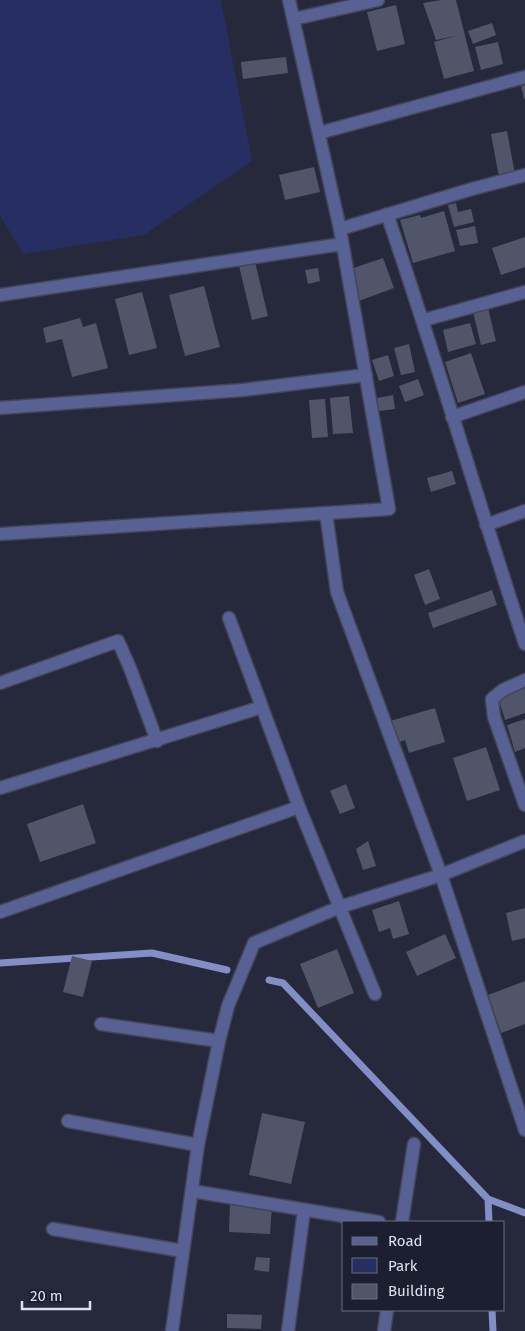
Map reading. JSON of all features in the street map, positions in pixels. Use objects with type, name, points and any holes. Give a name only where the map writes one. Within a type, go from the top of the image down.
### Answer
[{"type":"street","points":[[0,534],[389,510],[340,229],[289,0]]},
{"type":"street","points":[[294,19],[378,0]]},
{"type":"street","points":[[319,133],[525,77]]},
{"type":"street","points":[[340,229],[525,175]]},
{"type":"street","points":[[387,214],[424,320],[452,417],[525,644]]},
{"type":"street","points":[[0,295],[342,244]]},
{"type":"street","points":[[424,320],[525,292]]},
{"type":"street","points":[[0,408],[243,390],[366,375]]},
{"type":"street","points":[[452,417],[525,392]]},
{"type":"street","points":[[486,525],[525,511]]},
{"type":"street","points":[[326,513],[337,592],[440,875],[525,1130]]},
{"type":"street","points":[[229,618],[299,807],[375,994]]},
{"type":"street","points":[[0,683],[118,641],[157,741]]},
{"type":"street","points":[[525,680],[503,690],[492,699],[494,717],[525,805]]},
{"type":"street","points":[[0,788],[262,708]]},
{"type":"street","points":[[0,912],[299,807]]},
{"type":"street","points":[[172,1331],[198,1145],[219,1041],[228,1006],[254,943],[340,907],[440,875],[525,841]]},
{"type":"street","points":[[101,1024],[219,1041]]},
{"type":"street","points":[[68,1121],[198,1145]]},
{"type":"street","points":[[402,1221],[414,1144]]},
{"type":"street","points":[[192,1190],[373,1221]]},
{"type":"street","points":[[288,1331],[304,1210]]},
{"type":"street","points":[[53,1229],[183,1251]]},
{"type":"street","points":[[384,1331],[387,1311]]},
{"type":"green space","points":[[0,0],[221,0],[252,161],[144,235],[23,254],[0,216]]},
{"type":"building","points":[[456,0],[474,71],[444,79],[434,42],[455,36],[436,40],[423,3]]},
{"type":"building","points":[[396,5],[405,44],[377,51],[367,12]]},
{"type":"building","points":[[492,23],[496,35],[473,44],[468,31]]},
{"type":"building","points":[[498,42],[503,64],[481,70],[475,47]]},
{"type":"building","points":[[286,57],[288,73],[243,79],[241,62]]},
{"type":"building","points":[[525,85],[525,99],[524,99],[521,86]]},
{"type":"building","points":[[507,131],[515,174],[499,177],[491,134]]},
{"type":"building","points":[[314,167],[320,192],[285,200],[279,175]]},
{"type":"building","points":[[456,203],[458,212],[471,209],[474,222],[454,227],[448,205]]},
{"type":"building","points":[[444,211],[455,251],[413,263],[400,220],[420,215],[421,218]]},
{"type":"building","points":[[475,226],[478,243],[460,246],[456,230]]},
{"type":"building","points":[[525,237],[525,267],[501,275],[492,248]]},
{"type":"building","points":[[383,258],[394,288],[359,301],[348,270]]},
{"type":"building","points":[[255,262],[268,316],[252,320],[239,266]]},
{"type":"building","points":[[318,268],[320,281],[308,284],[305,270]]},
{"type":"building","points":[[204,286],[220,347],[185,356],[169,295]]},
{"type":"building","points":[[142,292],[157,348],[129,355],[115,299]]},
{"type":"building","points":[[487,304],[496,341],[481,345],[472,308]]},
{"type":"building","points":[[80,318],[83,327],[96,323],[108,368],[72,377],[62,339],[46,343],[43,328]]},
{"type":"building","points":[[470,323],[476,344],[448,352],[443,330]]},
{"type":"building","points":[[409,344],[415,372],[401,375],[394,348]]},
{"type":"building","points":[[471,353],[485,394],[458,403],[445,362]]},
{"type":"building","points":[[388,355],[394,376],[379,381],[372,360]]},
{"type":"building","points":[[418,379],[424,395],[405,402],[399,386]]},
{"type":"building","points":[[393,395],[395,409],[379,411],[377,398]]},
{"type":"building","points":[[349,396],[353,433],[333,434],[330,398]]},
{"type":"building","points":[[325,399],[328,437],[312,438],[309,400]]},
{"type":"building","points":[[452,471],[456,484],[431,492],[427,478]]},
{"type":"building","points":[[429,569],[440,599],[425,605],[414,575]]},
{"type":"building","points":[[492,590],[497,605],[433,628],[428,613]]},
{"type":"building","points":[[525,688],[525,713],[505,720],[498,697]]},
{"type":"building","points":[[435,708],[445,742],[409,753],[405,740],[396,743],[390,721]]},
{"type":"building","points":[[525,719],[525,748],[515,752],[507,725]]},
{"type":"building","points":[[486,747],[500,790],[467,801],[453,758]]},
{"type":"building","points":[[346,784],[355,808],[340,814],[330,791]]},
{"type":"building","points":[[83,804],[96,843],[40,862],[27,824]]},
{"type":"building","points":[[368,841],[376,866],[363,870],[356,849]]},
{"type":"building","points":[[399,901],[409,934],[393,939],[390,928],[379,932],[372,910]]},
{"type":"building","points":[[525,908],[525,938],[512,941],[506,913]]},
{"type":"building","points":[[445,934],[456,958],[417,976],[406,952]]},
{"type":"building","points":[[337,949],[354,993],[318,1008],[300,964]]},
{"type":"building","points":[[72,956],[92,961],[83,997],[63,992]]},
{"type":"building","points":[[525,981],[525,1024],[501,1033],[488,995]]},
{"type":"building","points":[[262,1113],[305,1122],[291,1184],[249,1175]]},
{"type":"building","points":[[230,1204],[272,1206],[270,1234],[229,1232]]},
{"type":"building","points":[[256,1257],[270,1258],[269,1272],[254,1270]]},
{"type":"building","points":[[227,1314],[262,1315],[261,1329],[227,1328]]},
{"type":"waterway","points":[[0,963],[152,953],[227,970]]},
{"type":"waterway","points":[[269,980],[283,983],[488,1199],[525,1213]]},
{"type":"waterway","points":[[488,1199],[489,1221]]},
{"type":"waterway","points":[[492,1311],[493,1331]]}]
